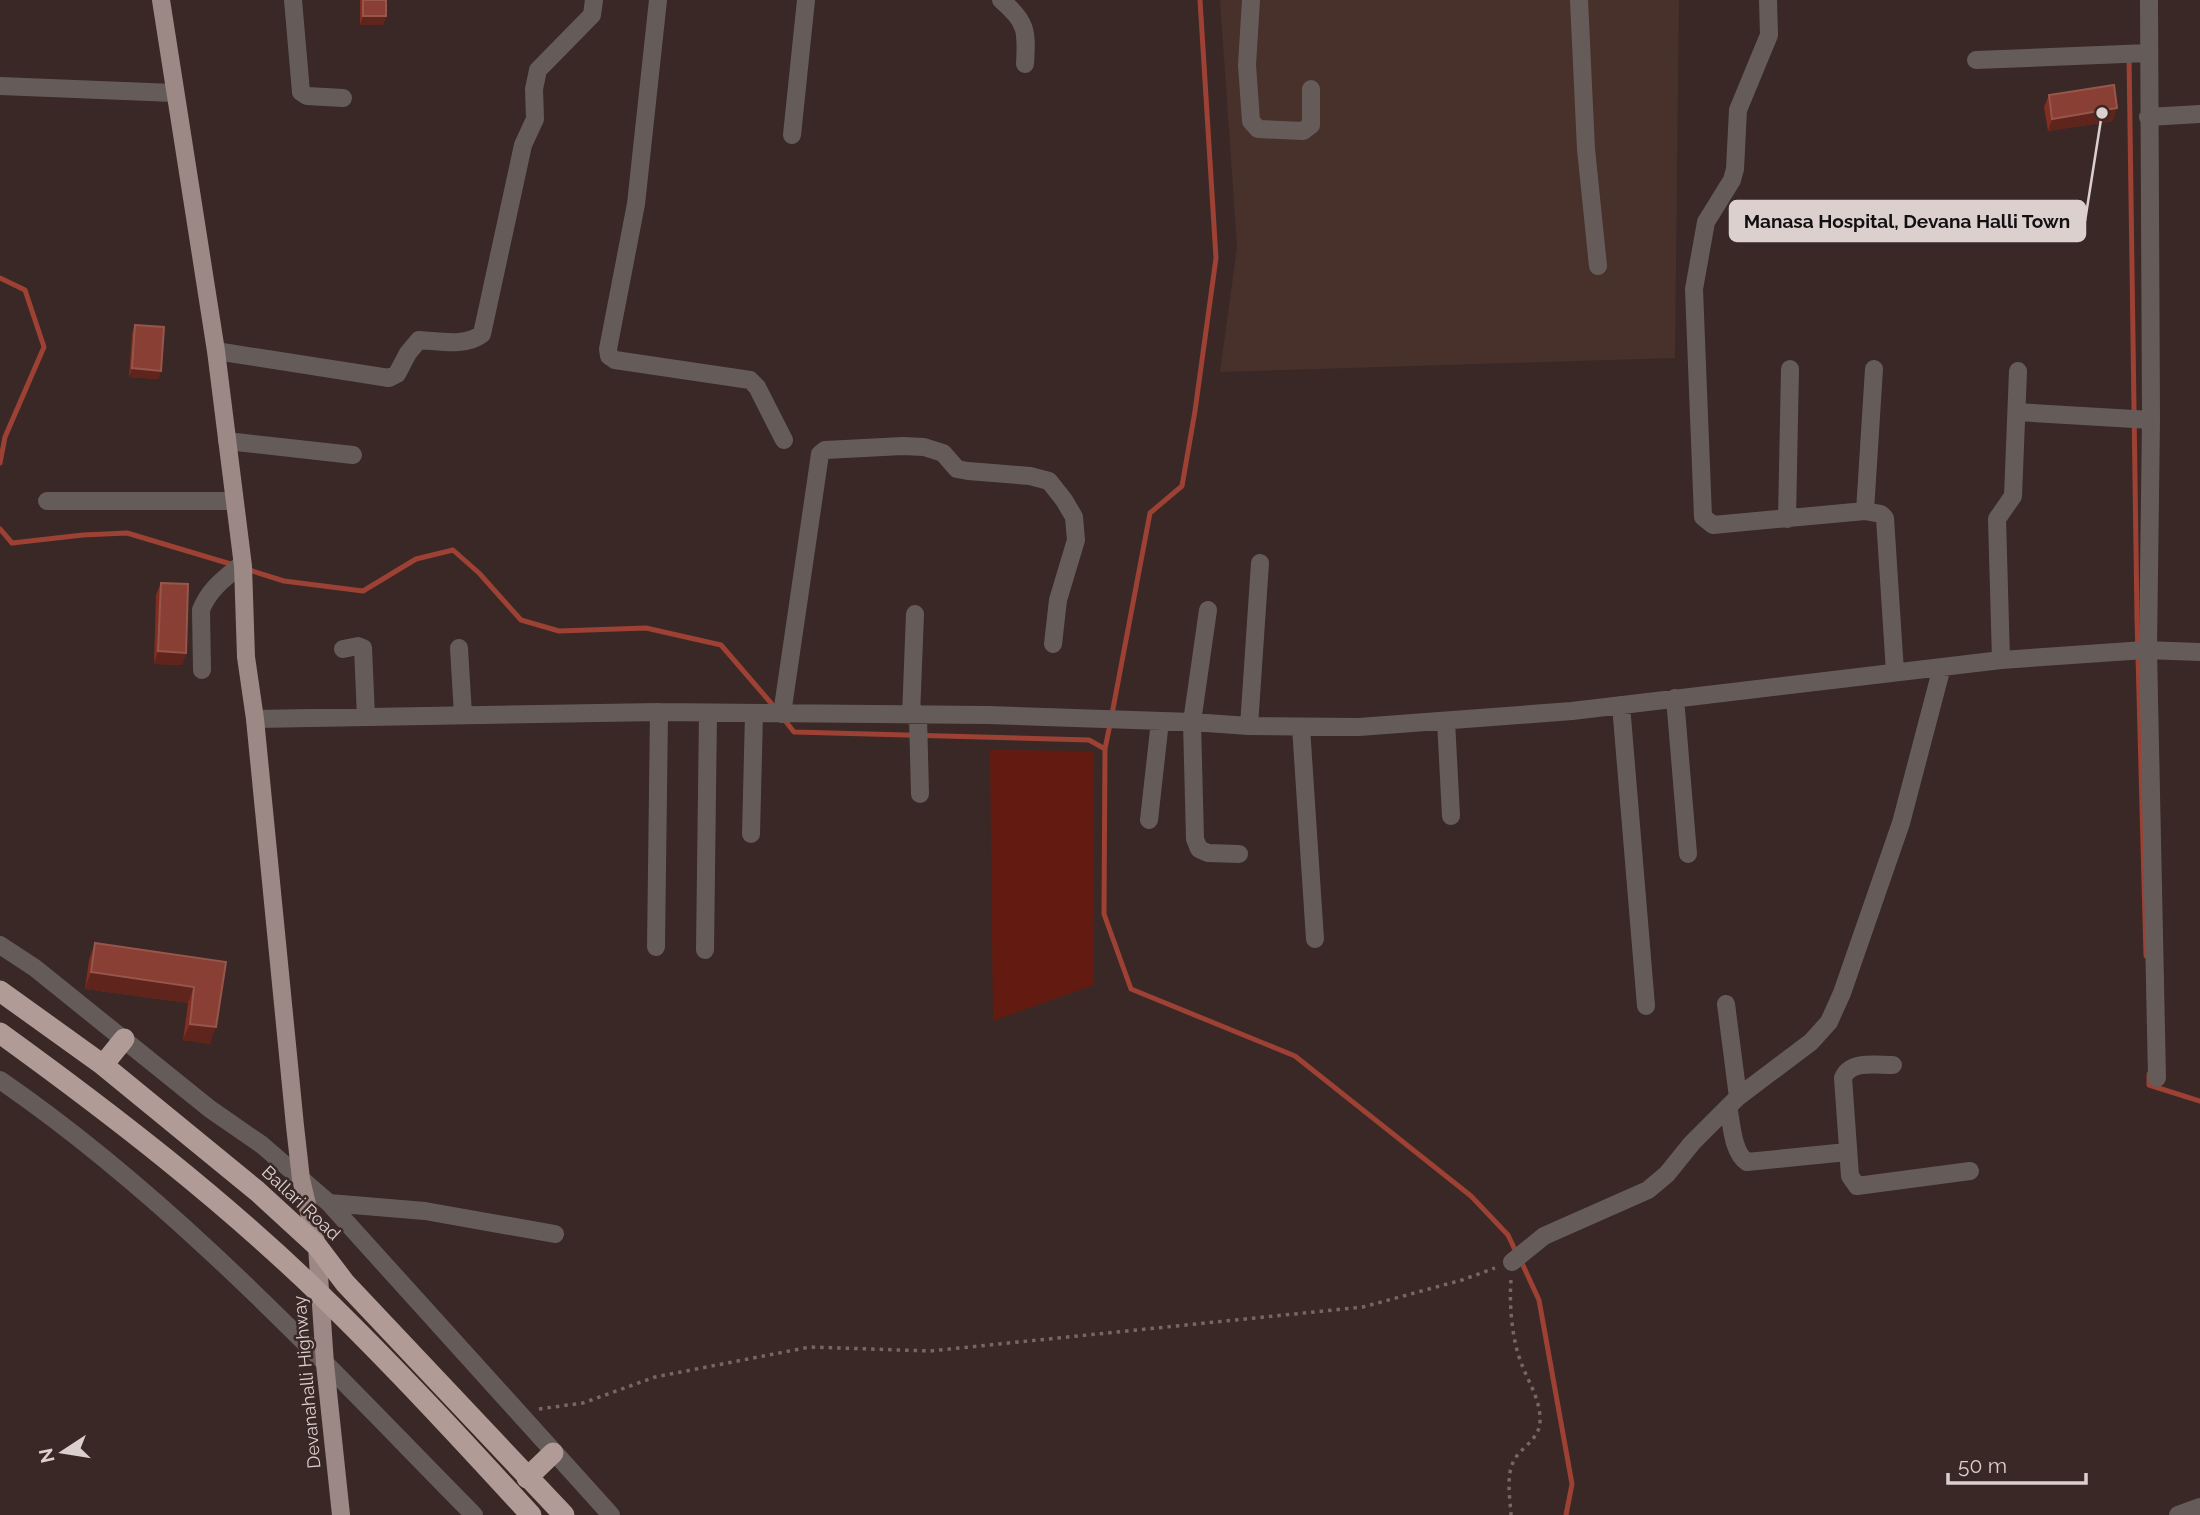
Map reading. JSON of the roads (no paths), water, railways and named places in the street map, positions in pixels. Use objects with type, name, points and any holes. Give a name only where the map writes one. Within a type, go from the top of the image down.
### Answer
[{"type":"highway","name":"Ballari Road","points":[[0,991],[103,1065],[257,1191],[317,1246],[345,1283],[527,1478],[565,1515]]},
{"type":"highway","points":[[0,1033],[80,1091],[240,1221],[320,1294],[388,1362],[531,1515]]},
{"type":"highway","points":[[103,1065],[124,1039]]},
{"type":"highway","points":[[527,1478],[553,1453]]},
{"type":"main road","name":"Devanahalli Highway","points":[[161,0],[216,351],[243,568],[246,657],[255,719],[301,1179],[317,1246],[324,1364],[341,1515]]},
{"type":"street","points":[[293,0],[301,92],[307,96],[343,98]]},
{"type":"street","points":[[216,351],[389,378],[397,374],[408,353],[419,340],[466,342],[474,341],[482,334],[523,145],[535,119],[535,78],[538,70],[592,15],[594,0]]},
{"type":"street","points":[[658,0],[636,204],[608,349],[609,356],[751,380],[784,440]]},
{"type":"street","points":[[792,135],[806,0]]},
{"type":"street","points":[[1001,0],[1018,15],[1024,27],[1025,65]]},
{"type":"street","points":[[1251,0],[1247,65],[1253,125],[1258,129],[1308,129],[1311,125],[1311,89]]},
{"type":"street","points":[[1579,0],[1586,149],[1598,267]]},
{"type":"street","points":[[1768,0],[1769,35],[1738,110],[1735,169],[1732,180],[1706,222],[1694,289],[1703,517],[1713,525],[1865,511],[1881,514],[1885,518],[1895,672]]},
{"type":"street","points":[[2149,0],[2151,420],[2141,651],[2157,1078]]},
{"type":"street","points":[[1976,60],[2148,53]]},
{"type":"street","points":[[0,86],[174,93]]},
{"type":"street","points":[[2148,117],[2200,114]]},
{"type":"street","points":[[1787,519],[1790,369]]},
{"type":"street","points":[[1865,511],[1874,369]]},
{"type":"street","points":[[2001,660],[1997,519],[2013,495],[2018,371]]},
{"type":"street","points":[[2017,412],[2151,420]]},
{"type":"street","points":[[227,440],[352,455]]},
{"type":"street","points":[[751,834],[769,714],[820,454],[825,450],[924,447],[943,453],[957,468],[968,471],[1030,476],[1049,481],[1074,517],[1076,540],[1058,600],[1053,644]]},
{"type":"street","points":[[47,501],[234,501]]},
{"type":"street","points":[[1249,726],[1260,563]]},
{"type":"street","points":[[202,670],[201,610],[212,589],[243,568]]},
{"type":"street","points":[[1208,611],[1192,722],[1195,839],[1199,849],[1208,853],[1239,854]]},
{"type":"street","points":[[915,614],[915,716],[920,793]]},
{"type":"street","points":[[343,649],[358,646],[363,648],[366,717]]},
{"type":"street","points":[[459,648],[463,715]]},
{"type":"street","points":[[255,719],[659,712],[988,715],[1249,726],[1359,727],[1621,705],[2001,660],[2141,651],[2200,652]]},
{"type":"street","points":[[1512,1262],[1544,1236],[1648,1190],[1667,1174],[1692,1143],[1733,1102],[1811,1042],[1829,1022],[1842,993],[1901,823],[1942,667]]},
{"type":"street","points":[[1675,698],[1688,854]]},
{"type":"street","points":[[1621,705],[1646,1006]]},
{"type":"street","points":[[656,947],[659,712]]},
{"type":"street","points":[[705,950],[708,713]]},
{"type":"street","points":[[1149,820],[1160,721]]},
{"type":"street","points":[[1446,721],[1451,816]]},
{"type":"street","points":[[1301,727],[1315,939]]},
{"type":"street","points":[[0,945],[35,968],[210,1109],[262,1145],[329,1203],[611,1515]]},
{"type":"street","points":[[1726,1004],[1737,1150],[1741,1158],[1746,1161],[1847,1152]]},
{"type":"street","points":[[1893,1065],[1852,1066],[1845,1071],[1843,1078],[1850,1176],[1857,1185],[1970,1171]]},
{"type":"street","points":[[0,1080],[151,1198],[324,1364],[474,1515]]},
{"type":"street","points":[[329,1203],[425,1211],[555,1234]]},
{"type":"street","points":[[2178,1515],[2200,1507]]},
{"type":"waterway","points":[[1112,714],[1150,513],[1182,486],[1216,258],[1200,0]]},
{"type":"waterway","points":[[2129,56],[2137,619],[2146,956]]},
{"type":"waterway","points":[[0,278],[25,290],[44,347],[5,437],[0,463]]},
{"type":"waterway","points":[[0,529],[12,543],[127,533],[234,565]]},
{"type":"waterway","points":[[246,569],[284,581],[363,591],[416,559],[453,550],[479,573],[521,620],[559,631],[646,628],[721,645],[777,710]]},
{"type":"waterway","points":[[783,718],[794,732],[1089,740],[1105,749],[1104,914],[1131,989],[1295,1056],[1471,1196],[1508,1235],[1516,1252]]},
{"type":"waterway","points":[[1105,749],[1110,724]]},
{"type":"waterway","points":[[2149,1074],[2149,1085],[2200,1101]]},
{"type":"waterway","points":[[1521,1261],[1539,1300],[1572,1484],[1566,1515]]},
{"type":"place","name":"Manasa Hospital, Devana Halli Town","points":[[2102,113]]}]
